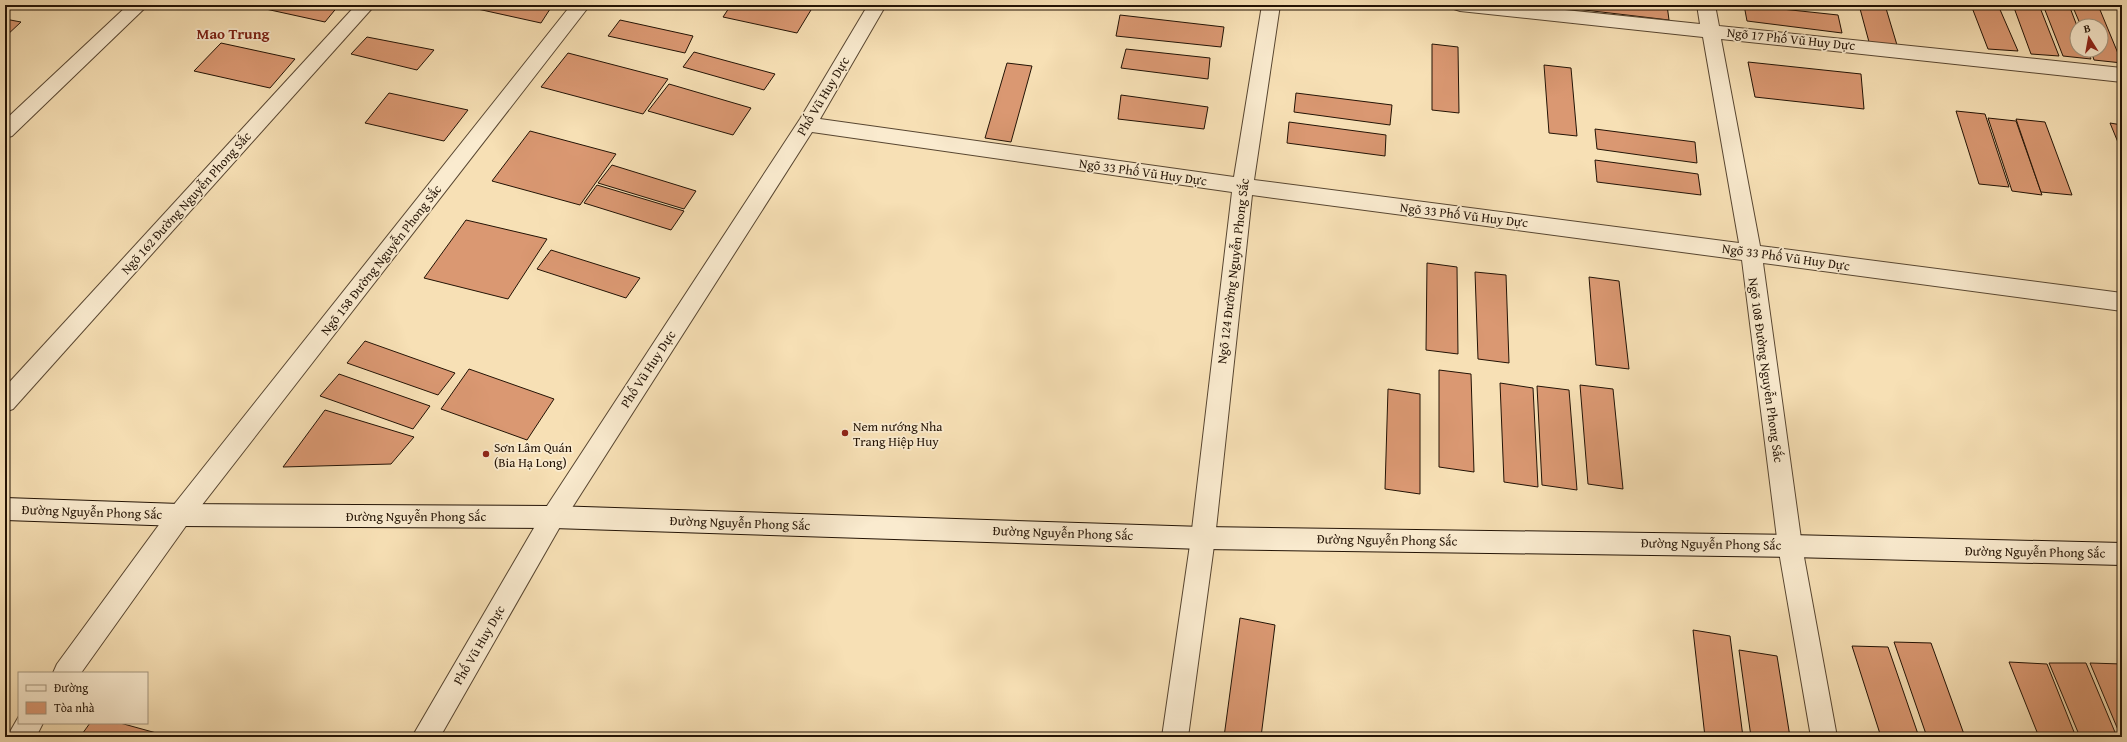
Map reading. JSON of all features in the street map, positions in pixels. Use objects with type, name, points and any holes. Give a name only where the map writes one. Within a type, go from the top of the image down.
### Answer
[{"type":"street","points":[[5,131],[139,5]]},
{"type":"street","name":"Ngõ 162 Đường Nguyễn Phong Sắc","points":[[5,402],[366,5]]},
{"type":"street","name":"Ngõ 158 Đường Nguyễn Phong Sắc","points":[[67,672],[180,515],[581,5]]},
{"type":"street","name":"Phố Vũ Huy Dực","points":[[426,737],[553,517],[807,124],[877,5]]},
{"type":"street","name":"Ngõ 124 Đường Nguyễn Phong Sắc","points":[[1175,737],[1203,538],[1243,186],[1270,5]]},
{"type":"street","name":"Ngõ 17 Phố Vũ Huy Dực","points":[[1460,5],[2122,75]]},
{"type":"street","name":"Ngõ 108 Đường Nguyễn Phong Sắc","points":[[1706,5],[1750,253],[1790,546],[1824,737]]},
{"type":"street","name":"Ngõ 33 Phố Vũ Huy Dực","points":[[807,124],[1243,186],[2122,302]]},
{"type":"street","name":"Đường Nguyễn Phong Sắc","points":[[5,509],[180,515],[553,517],[1203,538],[1790,546],[2122,554]]},
{"type":"street","points":[[20,737],[29,724]]},
{"type":"building","points":[[339,5],[325,22],[252,6]]},
{"type":"building","points":[[475,5],[552,6],[541,23],[473,8]]},
{"type":"building","points":[[731,5],[814,5],[797,33],[723,17]]},
{"type":"building","points":[[1576,5],[1667,5],[1669,20],[1576,9]]},
{"type":"building","points":[[1744,5],[1838,15],[1842,33],[1747,21]]},
{"type":"building","points":[[1859,5],[1885,5],[1897,45],[1869,42]]},
{"type":"building","points":[[1971,5],[1998,5],[2018,51],[1988,49]]},
{"type":"building","points":[[2013,5],[2039,5],[2059,56],[2031,54]]},
{"type":"building","points":[[2043,5],[2069,5],[2074,18],[2069,18],[2069,57],[2063,56]]},
{"type":"building","points":[[2072,5],[2098,5],[2103,18],[2078,18]]},
{"type":"building","points":[[1120,15],[1224,27],[1221,47],[1116,36]]},
{"type":"building","points":[[5,19],[21,22],[5,37]]},
{"type":"building","points":[[620,20],[693,36],[685,53],[608,36]]},
{"type":"building","points":[[2109,32],[2122,63],[2094,60],[2093,58],[2109,58]]},
{"type":"building","points":[[367,37],[434,50],[417,70],[351,54]]},
{"type":"building","points":[[221,43],[295,59],[270,88],[194,71]]},
{"type":"building","points":[[1432,44],[1458,47],[1459,113],[1432,110]]},
{"type":"building","points":[[1126,49],[1210,58],[1208,79],[1121,68]]},
{"type":"building","points":[[694,52],[775,74],[764,90],[683,67]]},
{"type":"building","points":[[568,53],[668,79],[643,114],[541,87]]},
{"type":"building","points":[[1748,62],[1861,74],[1864,109],[1755,97]]},
{"type":"building","points":[[1007,63],[1032,66],[1011,142],[985,138]]},
{"type":"building","points":[[1544,65],[1571,68],[1577,136],[1549,133]]},
{"type":"building","points":[[669,84],[751,108],[733,135],[648,111]]},
{"type":"building","points":[[389,93],[468,110],[444,141],[365,123]]},
{"type":"building","points":[[1296,93],[1392,105],[1390,125],[1294,112]]},
{"type":"building","points":[[1121,95],[1208,107],[1204,129],[1118,119]]},
{"type":"building","points":[[1956,111],[1985,114],[2009,187],[1979,184]]},
{"type":"building","points":[[1988,118],[2016,121],[2042,195],[2012,191]]},
{"type":"building","points":[[2016,119],[2045,122],[2072,195],[2041,192]]},
{"type":"building","points":[[1289,122],[1386,135],[1385,156],[1287,143]]},
{"type":"building","points":[[2110,123],[2122,125],[2122,152]]},
{"type":"building","points":[[1595,129],[1695,142],[1697,163],[1597,149]]},
{"type":"building","points":[[530,131],[616,154],[580,205],[492,181]]},
{"type":"building","points":[[1595,160],[1698,174],[1701,195],[1597,182]]},
{"type":"building","points":[[612,165],[696,191],[684,209],[598,183]]},
{"type":"building","points":[[597,185],[684,211],[671,230],[584,203]]},
{"type":"building","points":[[466,220],[547,239],[508,299],[424,278]]},
{"type":"building","points":[[551,250],[640,278],[626,298],[537,269]]},
{"type":"building","points":[[1427,263],[1457,267],[1458,354],[1426,350]]},
{"type":"building","points":[[1475,272],[1506,275],[1509,363],[1478,359]]},
{"type":"building","points":[[1589,277],[1619,281],[1629,369],[1596,365]]},
{"type":"building","points":[[365,341],[455,373],[438,395],[347,363]]},
{"type":"building","points":[[469,369],[554,399],[527,440],[441,409]]},
{"type":"building","points":[[1439,370],[1471,374],[1474,472],[1439,467]]},
{"type":"building","points":[[339,374],[430,406],[413,429],[320,396]]},
{"type":"building","points":[[1500,383],[1533,388],[1538,487],[1504,482]]},
{"type":"building","points":[[1580,385],[1613,389],[1623,489],[1588,484]]},
{"type":"building","points":[[1537,386],[1569,390],[1577,490],[1542,485]]},
{"type":"building","points":[[1388,389],[1420,394],[1420,494],[1385,489]]},
{"type":"building","points":[[325,410],[414,437],[391,464],[283,467]]},
{"type":"building","points":[[1240,618],[1275,625],[1261,737],[1224,737]]},
{"type":"building","points":[[1693,630],[1730,636],[1743,737],[1705,737]]},
{"type":"building","points":[[1894,642],[1931,643],[1965,737],[1927,737]]},
{"type":"building","points":[[1852,646],[1888,647],[1919,737],[1881,737]]},
{"type":"building","points":[[1739,650],[1777,656],[1790,737],[1751,737]]},
{"type":"building","points":[[2009,662],[2047,664],[2076,737],[2039,737]]},
{"type":"building","points":[[2049,663],[2086,663],[2117,737],[2080,737]]},
{"type":"building","points":[[2090,663],[2122,664],[2122,737],[2121,737]]},
{"type":"building","points":[[89,724],[124,724],[171,737],[80,737]]},
{"type":"place","name":"Nem nướng Nha Trang Hiệp Huy","points":[[845,433]]},
{"type":"place","name":"Sơn Lâm Quán (Bia Hạ Long)","points":[[486,454]]},
{"type":"district","name":"Mao Trung","points":[[233,33]]}]
